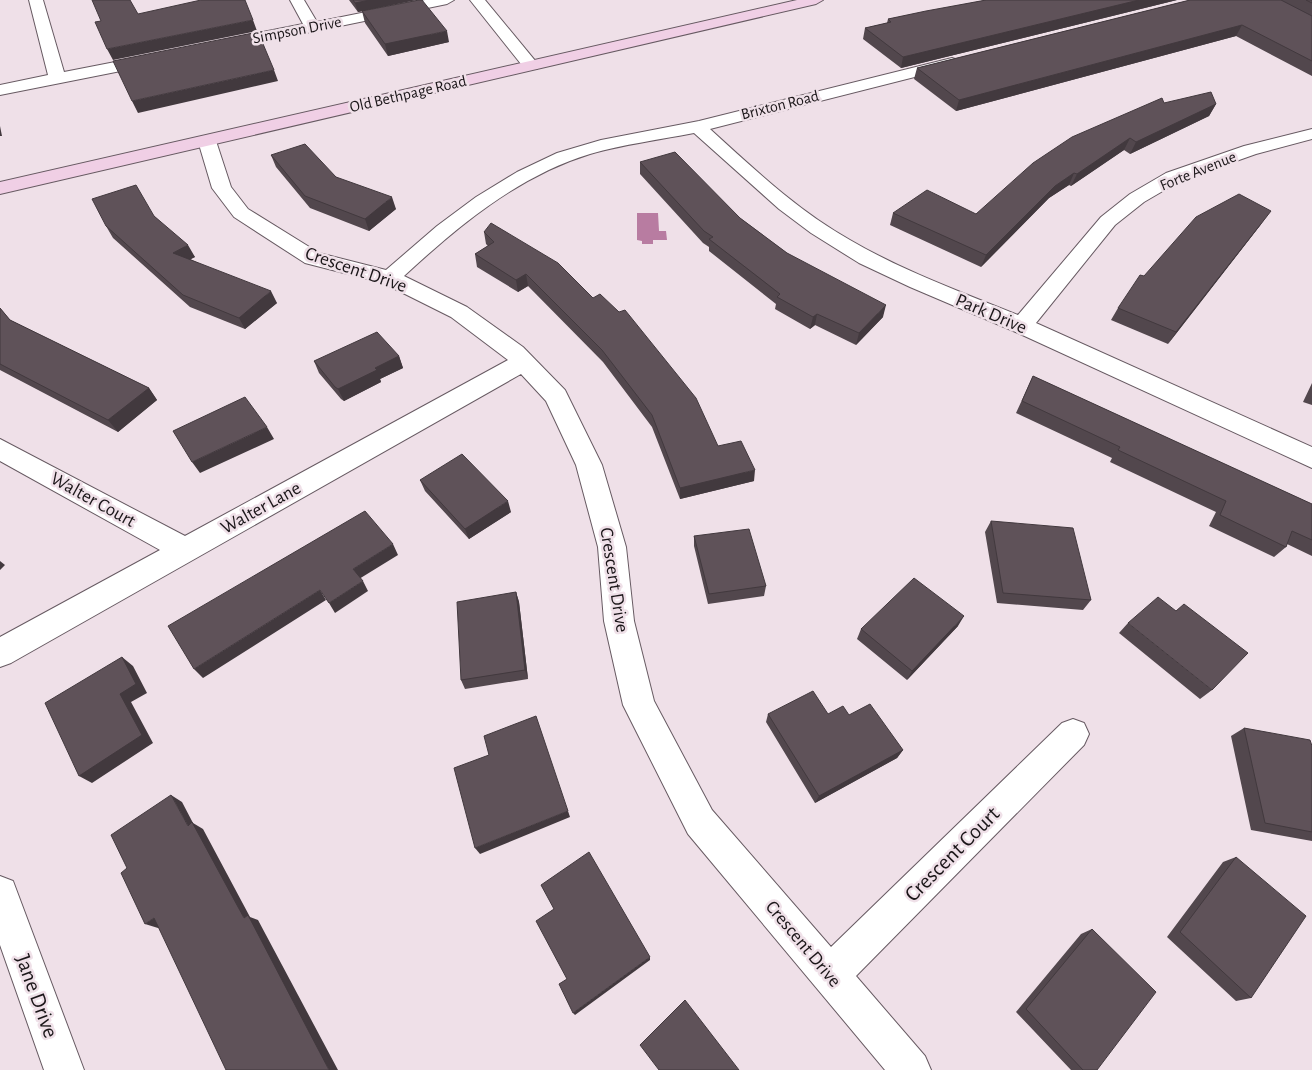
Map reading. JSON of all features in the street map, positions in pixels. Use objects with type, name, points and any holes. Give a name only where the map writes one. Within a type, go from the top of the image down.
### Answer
[{"type":"main road","name":"Old Bethpage Road","points":[[0,188],[816,0]]},
{"type":"street","points":[[36,0],[57,78]]},
{"type":"street","points":[[297,0],[312,28]]},
{"type":"street","name":"Simpson Drive","points":[[204,49],[447,0]]},
{"type":"street","points":[[477,0],[532,66]]},
{"type":"street","points":[[0,90],[165,57]]},
{"type":"street","name":"Brixton Road","points":[[390,278],[439,233],[484,200],[546,164],[591,148],[697,126],[964,60]]},
{"type":"street","name":"Park Drive","points":[[697,126],[768,191],[818,230],[851,249],[937,291],[1021,326],[1312,458]]},
{"type":"street","name":"Forte Avenue","points":[[1021,326],[1108,221],[1137,198],[1173,177],[1250,150],[1312,134]]},
{"type":"street","name":"Crescent Drive","points":[[207,141],[222,188],[241,213],[312,258],[390,278],[459,312],[515,353],[556,396],[589,464],[612,547],[619,621],[639,705],[700,822],[911,1070]]},
{"type":"street","name":"Walter Lane","points":[[0,653],[523,362]]},
{"type":"street","name":"Walter Court","points":[[0,449],[185,550]]},
{"type":"street","name":"Crescent Court","points":[[830,975],[1073,734]]},
{"type":"street","name":"Jane Drive","points":[[0,894],[64,1070]]},
{"type":"shaded area","points":[[637,213],[658,213],[659,231],[666,231],[667,240],[653,240],[653,244],[642,244],[642,241],[637,240]]},
{"type":"building","points":[[92,0],[130,0],[138,14],[201,0],[245,0],[253,20],[107,49],[95,22],[101,21]]},
{"type":"building","points":[[353,0],[370,0],[355,3]]},
{"type":"building","points":[[422,0],[447,31],[385,44],[362,11]]},
{"type":"building","points":[[986,0],[1139,0],[903,57],[865,28],[891,22],[888,19]]},
{"type":"building","points":[[1190,0],[1281,0],[1312,16],[1312,61],[1242,25],[959,100],[917,68]]},
{"type":"building","points":[[258,32],[274,70],[132,101],[113,61]]},
{"type":"building","points":[[1211,92],[1216,104],[1136,142],[1130,138],[1077,174],[1074,173],[1055,186],[986,255],[893,213],[927,190],[976,214],[1033,163],[1072,137],[1162,98],[1164,103]]},
{"type":"building","points":[[305,144],[336,177],[392,197],[365,219],[305,196],[271,155]]},
{"type":"building","points":[[675,152],[740,218],[787,253],[886,305],[859,333],[817,314],[813,317],[777,297],[780,294],[709,239],[713,237],[704,231],[640,162]]},
{"type":"building","points":[[136,185],[154,216],[188,245],[173,253],[271,291],[239,318],[183,295],[106,226],[92,199]]},
{"type":"building","points":[[1239,194],[1271,211],[1176,332],[1118,308],[1140,275],[1144,276],[1196,217]]},
{"type":"building","points":[[491,223],[558,263],[593,298],[600,294],[619,312],[625,310],[696,398],[718,446],[741,441],[755,470],[680,488],[652,415],[602,350],[526,274],[516,280],[475,254],[494,242],[484,232]]},
{"type":"building","points":[[0,308],[10,320],[149,388],[108,420],[0,364]]},
{"type":"building","points":[[377,332],[399,356],[375,368],[377,370],[338,389],[314,361]]},
{"type":"building","points":[[1033,376],[1312,504],[1312,540],[1292,531],[1286,547],[1220,515],[1226,501],[1118,450],[1120,447],[1022,401]]},
{"type":"building","points":[[245,397],[267,427],[192,462],[173,431]]},
{"type":"building","points":[[462,454],[508,501],[465,529],[420,480]]},
{"type":"building","points":[[365,511],[393,544],[353,569],[363,581],[329,603],[320,590],[194,669],[168,626]]},
{"type":"building","points":[[991,521],[1073,528],[1091,600],[1003,593]]},
{"type":"building","points":[[749,529],[766,586],[709,594],[694,536]]},
{"type":"building","points":[[914,578],[964,616],[912,671],[861,629]]},
{"type":"building","points":[[516,592],[525,670],[461,680],[457,602]]},
{"type":"building","points":[[1158,597],[1176,611],[1184,604],[1248,653],[1212,690],[1128,623]]},
{"type":"building","points":[[122,657],[136,684],[120,694],[142,735],[79,776],[45,703]]},
{"type":"building","points":[[813,691],[828,714],[843,706],[849,715],[870,704],[903,750],[819,796],[768,714]]},
{"type":"building","points":[[536,716],[568,811],[475,848],[454,768],[489,755],[484,736]]},
{"type":"building","points":[[1244,728],[1310,740],[1312,746],[1312,832],[1265,823]]},
{"type":"building","points":[[171,795],[188,826],[192,822],[244,918],[248,915],[329,1070],[226,1070],[154,918],[145,924],[121,873],[127,868],[111,835]]},
{"type":"building","points":[[589,852],[650,957],[573,1013],[559,984],[567,979],[536,921],[554,909],[541,885]]},
{"type":"building","points":[[1236,857],[1306,916],[1251,998],[1180,932]]},
{"type":"building","points":[[1092,929],[1156,992],[1097,1070],[1083,1070],[1026,1009]]},
{"type":"building","points":[[685,1000],[739,1070],[659,1070],[640,1045]]}]
